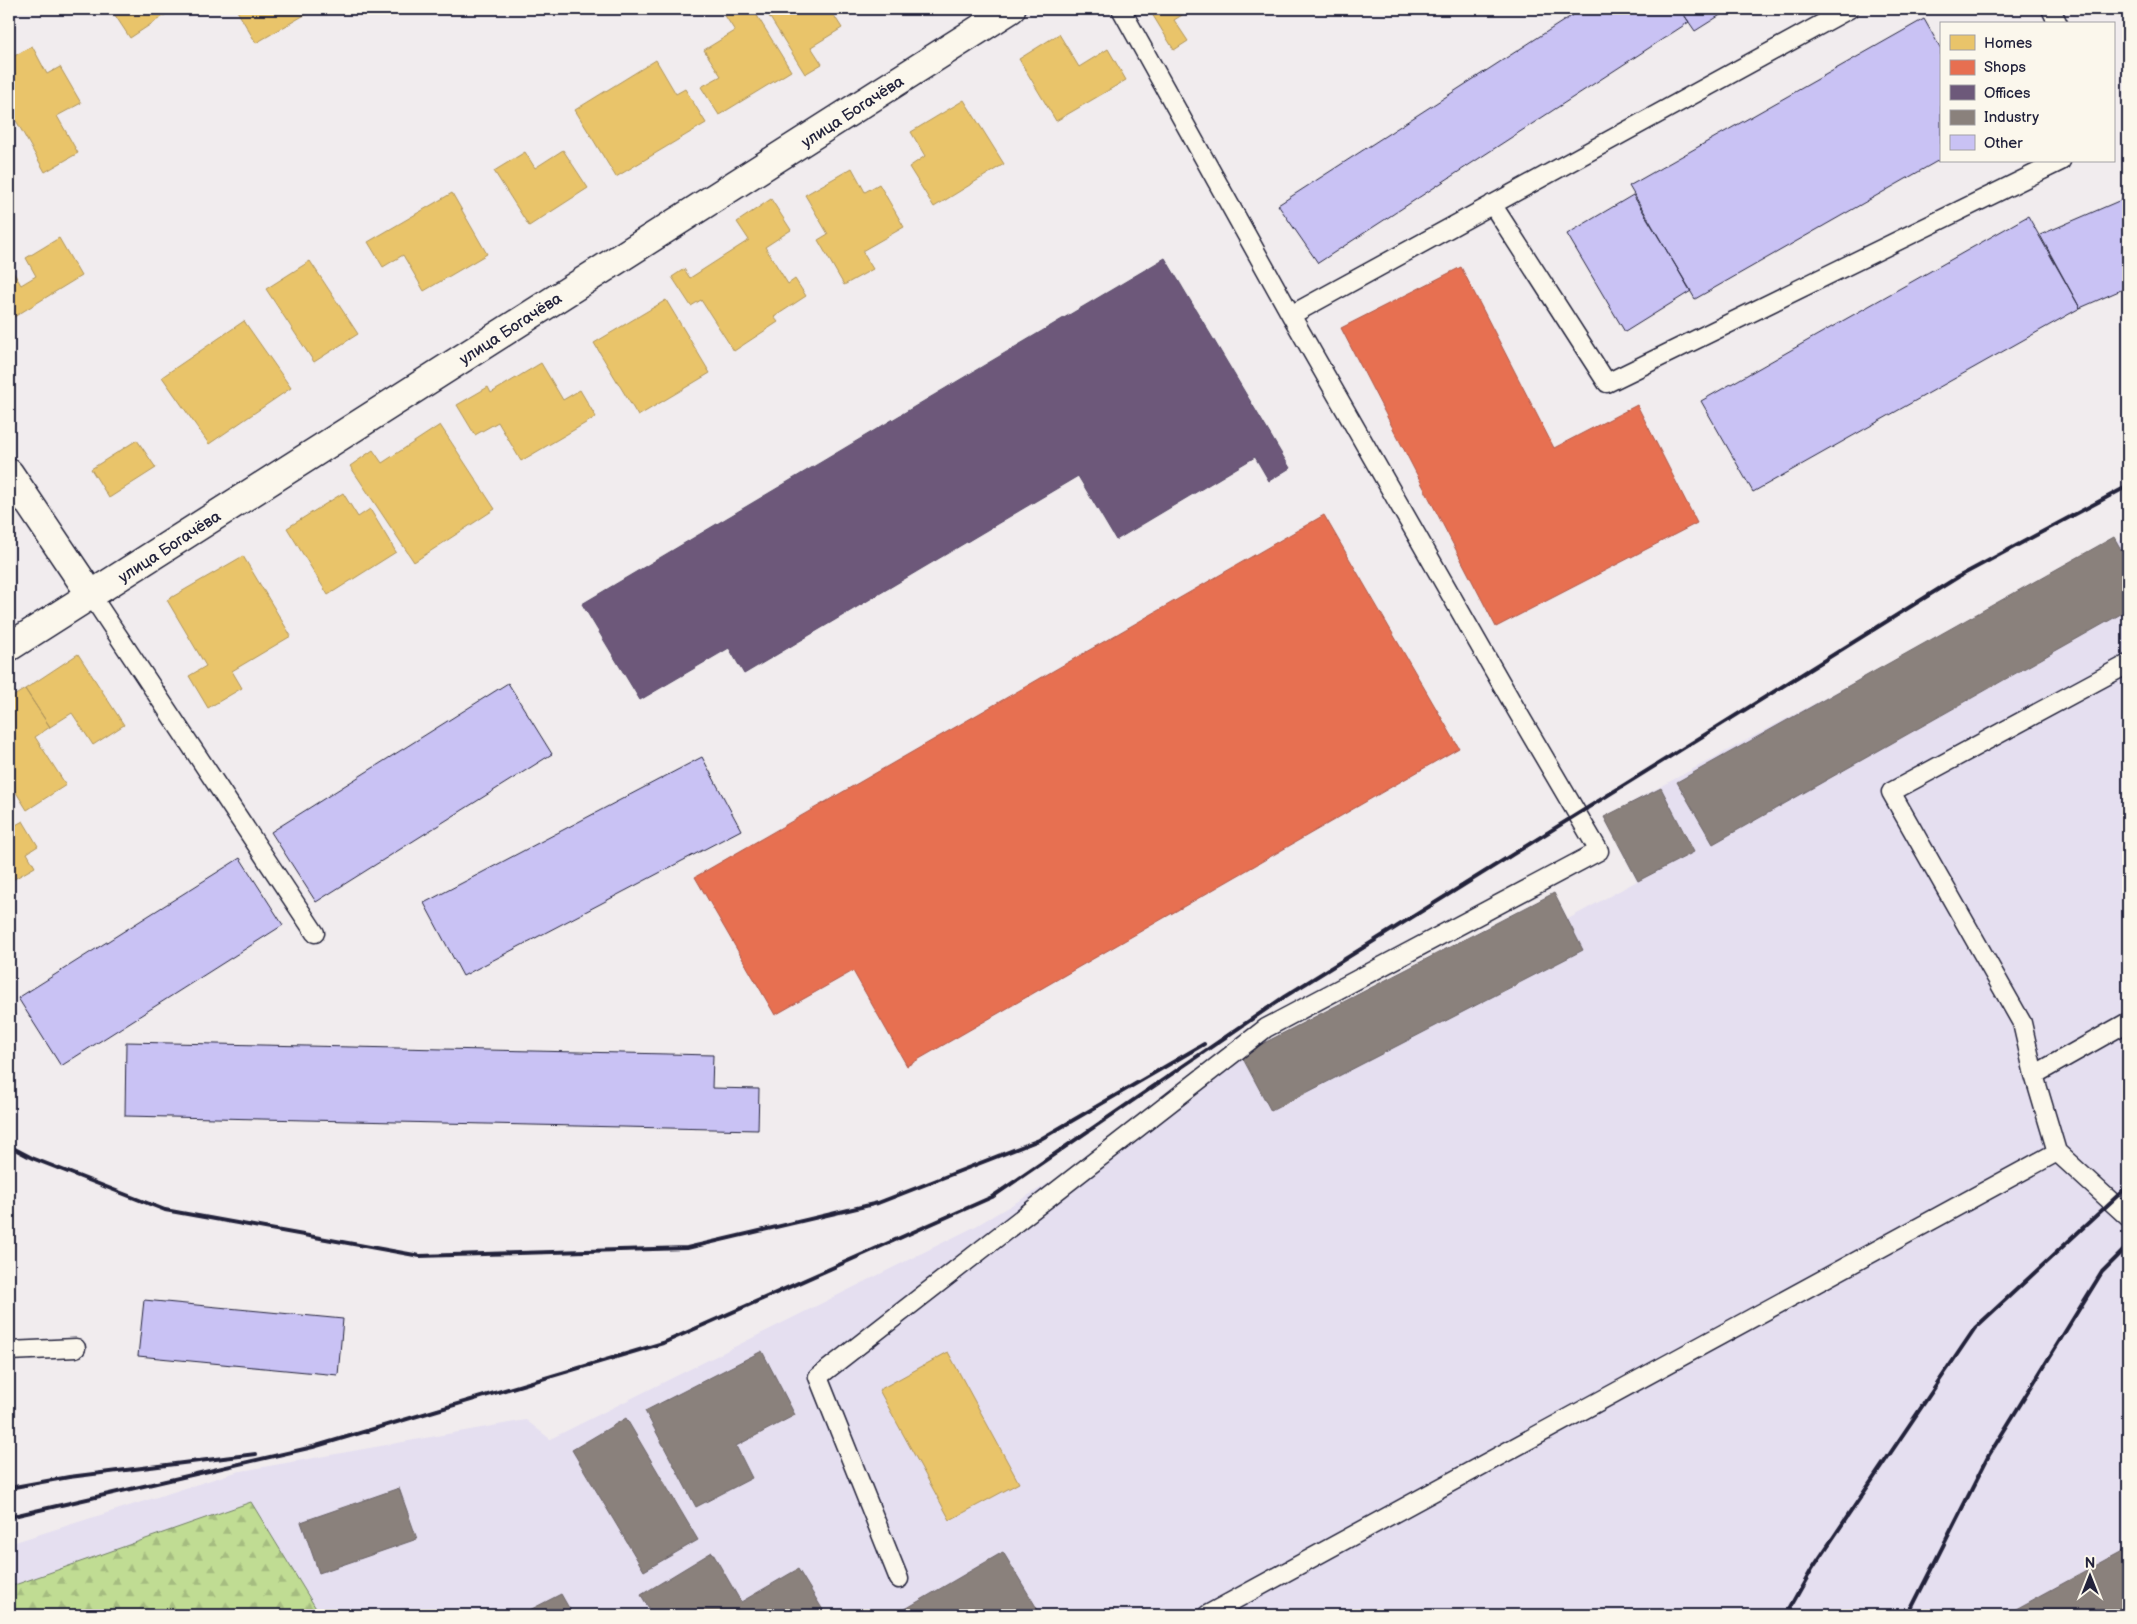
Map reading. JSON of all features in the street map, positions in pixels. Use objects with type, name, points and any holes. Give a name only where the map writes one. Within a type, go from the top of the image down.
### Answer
[{"type":"street","name":"улица Богачёва","points":[[9,647],[1011,9]]},
{"type":"street","points":[[9,473],[91,595]]},
{"type":"lane","points":[[899,1579],[818,1378],[1266,1028],[1599,851],[1512,703],[1291,315],[1121,9]]},
{"type":"lane","points":[[1291,315],[1849,9]]},
{"type":"lane","points":[[2051,9],[2057,22]]},
{"type":"lane","points":[[1492,204],[1607,383],[2059,162]]},
{"type":"lane","points":[[91,595],[315,933]]},
{"type":"lane","points":[[2128,664],[1891,792],[2022,1023],[2034,1075],[2057,1152],[2128,1217]]},
{"type":"lane","points":[[2034,1075],[2128,1022]]},
{"type":"lane","points":[[1207,1615],[2057,1152]]},
{"type":"lane","points":[[9,1351],[76,1348]]},
{"type":"shaded area","points":[[2128,535],[2128,1615],[9,1615],[9,1544],[236,1472],[526,1420],[550,1439],[974,1227],[1182,1105],[1241,1055],[1554,894],[1568,919],[1637,881],[1604,817]]},
{"type":"green space","points":[[251,1502],[320,1615],[9,1615],[9,1587]]},
{"type":"building: Homes","points":[[111,9],[174,9],[130,38]]},
{"type":"building: Homes","points":[[236,9],[315,9],[256,43]]},
{"type":"building: Homes","points":[[732,9],[753,9],[791,71],[719,115],[701,87],[721,76],[704,50],[735,31],[724,14]]},
{"type":"building: Homes","points":[[780,9],[830,9],[842,28],[811,47],[822,64],[805,74],[769,16]]},
{"type":"building: Homes","points":[[1149,9],[1192,9],[1174,20],[1188,41],[1174,50]]},
{"type":"building: Homes","points":[[1059,34],[1079,67],[1108,49],[1126,80],[1056,121],[1019,59]]},
{"type":"building: Homes","points":[[32,46],[47,74],[60,67],[81,103],[57,116],[78,153],[45,172],[9,108],[9,59]]},
{"type":"building: Homes","points":[[656,60],[676,94],[685,89],[706,123],[616,177],[575,110]]},
{"type":"building: Homes","points":[[964,100],[1004,164],[934,207],[909,167],[925,156],[911,132]]},
{"type":"building: Homes","points":[[563,150],[588,188],[529,226],[494,171],[525,152],[535,168]]},
{"type":"building: Homes","points":[[852,168],[865,192],[879,184],[904,227],[862,251],[873,269],[844,285],[818,240],[828,234],[805,195]]},
{"type":"building: Homes","points":[[452,193],[487,254],[424,291],[403,255],[383,267],[368,242]]},
{"type":"building: Homes","points":[[771,199],[791,230],[765,247],[788,284],[795,279],[806,296],[774,317],[778,322],[734,351],[701,300],[691,306],[672,277],[684,269],[690,278],[749,240],[737,222]]},
{"type":"building: Homes","points":[[59,238],[81,276],[9,320],[9,265],[21,285],[36,276],[26,258]]},
{"type":"building: Homes","points":[[310,261],[358,334],[314,362],[266,289]]},
{"type":"building: Homes","points":[[666,300],[710,373],[638,416],[594,343]]},
{"type":"building: Homes","points":[[244,321],[291,388],[209,444],[162,377]]},
{"type":"building: Homes","points":[[541,363],[563,400],[580,390],[596,417],[521,461],[498,422],[475,435],[457,405],[488,387],[491,393]]},
{"type":"building: Homes","points":[[440,425],[495,509],[414,562],[350,466],[373,450],[382,463]]},
{"type":"building: Homes","points":[[137,440],[156,468],[109,498],[91,469]]},
{"type":"building: Homes","points":[[343,493],[358,517],[370,509],[396,552],[328,595],[287,528]]},
{"type":"building: Homes","points":[[243,556],[291,636],[232,671],[242,688],[208,708],[189,676],[206,666],[167,600]]},
{"type":"building: Homes","points":[[78,654],[124,725],[93,745],[72,713],[50,727],[25,689]]},
{"type":"building: Homes","points":[[25,689],[50,727],[35,737],[66,785],[27,810],[9,781],[9,699]]},
{"type":"building: Homes","points":[[23,821],[38,846],[27,853],[35,867],[9,882],[9,822],[12,827]]},
{"type":"building: Homes","points":[[948,1352],[1019,1483],[950,1520],[879,1390]]},
{"type":"building: Shops","points":[[1461,267],[1554,448],[1637,405],[1697,523],[1496,627],[1341,328]]},
{"type":"building: Shops","points":[[1324,515],[1459,748],[907,1066],[853,971],[775,1015],[695,877]]},
{"type":"building: Offices","points":[[1165,258],[1290,468],[1269,481],[1255,457],[1116,540],[1078,476],[744,674],[729,648],[640,700],[582,604]]},
{"type":"building: Industry","points":[[2114,537],[2128,562],[2128,610],[1713,844],[1677,782]]},
{"type":"building: Industry","points":[[1661,788],[1694,852],[1638,881],[1604,817]]},
{"type":"building: Industry","points":[[1554,893],[1583,950],[1271,1111],[1241,1055]]},
{"type":"building: Industry","points":[[762,1351],[795,1415],[736,1446],[752,1478],[696,1507],[645,1411]]},
{"type":"building: Industry","points":[[626,1418],[698,1540],[644,1571],[572,1450]]},
{"type":"building: Industry","points":[[399,1488],[417,1539],[319,1573],[301,1522]]},
{"type":"building: Industry","points":[[2128,1548],[2128,1615],[2005,1615]]},
{"type":"building: Industry","points":[[712,1552],[741,1602],[798,1569],[826,1615],[653,1615],[641,1595]]},
{"type":"building: Industry","points":[[1003,1552],[1041,1615],[895,1615]]},
{"type":"building: Industry","points":[[561,1594],[573,1615],[520,1615]]},
{"type":"building: Other","points":[[1582,9],[1680,9],[1689,22],[1318,263],[1278,205]]},
{"type":"building: Other","points":[[1680,9],[1730,9],[1695,31]]},
{"type":"building: Other","points":[[2094,9],[2106,9],[2098,14]]},
{"type":"building: Other","points":[[1924,19],[1940,47],[1940,160],[1695,299],[1629,186]]},
{"type":"building: Other","points":[[1633,195],[1691,291],[1625,332],[1567,234]]},
{"type":"building: Other","points":[[2128,197],[2128,287],[2080,308],[2040,235]]},
{"type":"building: Other","points":[[2028,216],[2080,308],[1753,492],[1701,401]]},
{"type":"building: Other","points":[[508,683],[552,754],[316,902],[271,832]]},
{"type":"building: Other","points":[[702,757],[741,830],[463,976],[424,903]]},
{"type":"building: Other","points":[[240,858],[283,925],[61,1066],[18,998]]},
{"type":"building: Other","points":[[126,1042],[713,1055],[712,1088],[759,1089],[758,1130],[125,1116]]},
{"type":"building: Other","points":[[144,1300],[343,1319],[338,1375],[138,1356]]},
{"type":"railway","points":[[9,1517],[313,1447],[663,1343],[992,1197],[1284,997],[1958,577],[2128,486]]},
{"type":"railway","points":[[9,1146],[32,1158],[165,1210],[420,1256],[687,1248],[878,1203],[1039,1140],[1204,1044]]},
{"type":"railway","points":[[1786,1615],[1812,1569],[1975,1328],[2128,1186]]},
{"type":"railway","points":[[1908,1615],[1989,1455],[2102,1272],[2128,1246]]},
{"type":"railway","points":[[9,1488],[69,1477],[256,1454]]}]
